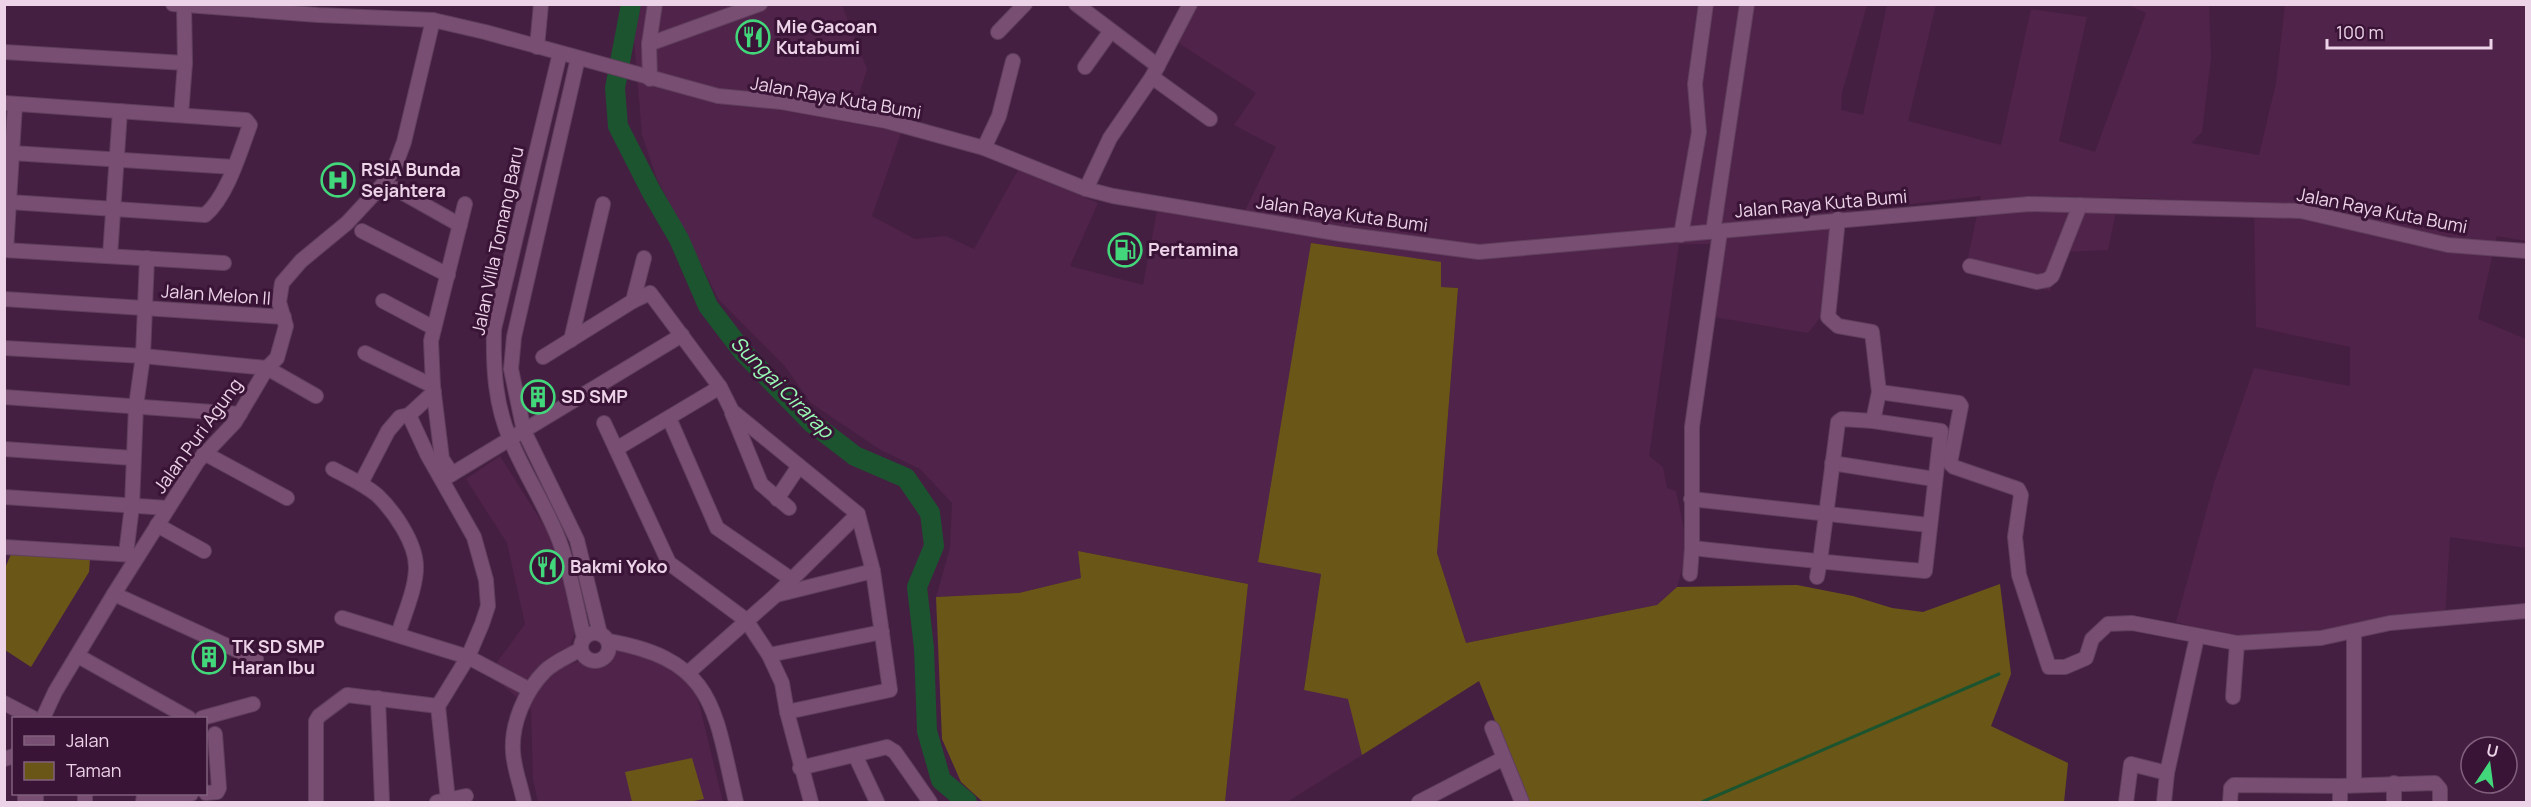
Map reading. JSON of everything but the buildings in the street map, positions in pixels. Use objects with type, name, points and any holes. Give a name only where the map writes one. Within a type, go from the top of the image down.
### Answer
[{"type":"street","points":[[537,47],[541,4]]},
{"type":"street","points":[[646,78],[655,4]]},
{"type":"street","points":[[649,44],[760,4]]},
{"type":"street","points":[[998,32],[1025,4]]},
{"type":"street","points":[[1076,4],[1210,119]]},
{"type":"street","points":[[1086,189],[1110,138],[1155,71],[1190,4]]},
{"type":"street","points":[[1682,235],[1699,132],[1695,84],[1706,4]]},
{"type":"street","points":[[1690,574],[1692,427],[1747,4]]},
{"type":"street","points":[[180,5],[185,63],[181,115]]},
{"type":"street","name":"Jalan Raya Kuta Bumi","points":[[180,5],[318,15],[376,11],[433,20],[718,96],[781,102],[885,122],[984,148],[1086,189],[1113,196],[1341,234],[1479,252],[2029,204],[2301,211],[2448,245],[2526,251]]},
{"type":"street","name":"Jalan Puri Agung","points":[[44,717],[114,594],[132,554],[157,525],[204,453],[240,414],[267,368],[278,358],[286,326],[279,302],[282,283],[301,261],[347,223],[394,169],[404,142],[433,20]]},
{"type":"street","points":[[1085,67],[1110,32]]},
{"type":"street","points":[[4,52],[185,63]]},
{"type":"street","name":"Jalan Villa Tomang Baru","points":[[560,53],[494,329],[493,363],[496,386],[510,439],[558,538],[569,570],[582,644]]},
{"type":"street","name":"Jalan Villa Tomang Baru","points":[[578,58],[514,337],[511,369],[524,431],[577,540],[604,637]]},
{"type":"street","points":[[984,148],[999,116],[1013,62]]},
{"type":"street","points":[[9,202],[205,215],[215,203],[234,167],[250,125],[249,121],[10,104],[12,153],[5,250],[224,262]]},
{"type":"street","points":[[548,104],[565,109]]},
{"type":"street","points":[[110,256],[120,111]]},
{"type":"street","points":[[12,153],[234,167]]},
{"type":"street","points":[[396,189],[460,225]]},
{"type":"street","points":[[465,204],[434,328],[431,352],[442,459],[447,477],[474,537],[486,580],[488,606],[468,657],[438,706],[442,801],[466,796]]},
{"type":"street","points":[[571,340],[603,204]]},
{"type":"street","points":[[1970,266],[2037,282],[2048,280],[2052,276],[2080,205]]},
{"type":"street","points":[[1838,219],[1828,318],[1838,326],[1872,333],[1879,392],[1873,421]]},
{"type":"street","points":[[362,231],[448,275]]},
{"type":"street","points":[[4,547],[132,554],[133,458],[136,406],[143,356],[147,258]]},
{"type":"street","points":[[633,301],[644,258]]},
{"type":"street","points":[[543,357],[633,301],[647,293],[653,294],[720,387],[761,484],[783,503],[799,466]]},
{"type":"street","name":"Jalan Melon II","points":[[4,299],[284,317]]},
{"type":"street","points":[[383,301],[434,328]]},
{"type":"street","points":[[447,477],[682,335]]},
{"type":"street","points":[[4,348],[143,356],[267,368],[316,396]]},
{"type":"street","points":[[365,353],[433,389]]},
{"type":"street","points":[[616,449],[720,387]]},
{"type":"street","points":[[361,483],[388,431],[400,417],[409,415],[433,389]]},
{"type":"street","points":[[1879,392],[1959,403],[1961,406],[1950,463],[1954,467],[2018,489],[2021,495],[2015,537],[2019,575],[2048,666],[2065,667],[2085,658],[2092,639],[2108,624],[2132,623],[2237,644],[2321,638],[2390,623],[2526,612]]},
{"type":"street","points":[[4,397],[240,414]]},
{"type":"street","points":[[732,411],[858,514],[873,572],[890,690],[787,712]]},
{"type":"street","points":[[409,415],[427,454],[447,477]]},
{"type":"street","points":[[669,418],[717,528],[791,579]]},
{"type":"street","points":[[1692,548],[1820,561],[1925,571],[1941,431],[1873,421],[1842,419],[1838,422],[1820,561],[1817,577]]},
{"type":"street","points":[[604,423],[669,563],[746,620],[769,654],[782,683],[800,768],[811,802]]},
{"type":"street","points":[[4,449],[133,458]]},
{"type":"street","points":[[204,453],[287,498]]},
{"type":"street","points":[[1832,463],[1934,478]]},
{"type":"street","points":[[333,469],[361,483],[377,496],[393,514],[416,556],[414,581],[398,634]]},
{"type":"street","points":[[4,497],[168,508]]},
{"type":"street","points":[[1691,499],[1929,525]]},
{"type":"street","points":[[689,672],[776,595],[858,514]]},
{"type":"street","points":[[157,525],[204,551]]},
{"type":"street","points":[[776,595],[873,572]]},
{"type":"street","points":[[114,594],[256,659]]},
{"type":"street","points":[[342,618],[468,657],[530,690]]},
{"type":"street","points":[[769,654],[882,632]]},
{"type":"street","points":[[2340,802],[2347,786],[2354,632]]},
{"type":"street","points":[[524,802],[513,753],[514,732],[530,690],[546,670],[582,644],[589,634],[639,646],[689,672],[709,701],[716,718],[736,802]]},
{"type":"street","points":[[582,644],[587,659],[597,661],[608,652],[604,637]]},
{"type":"street","points":[[2164,802],[2167,773],[2197,637]]},
{"type":"street","points":[[2233,697],[2237,644]]},
{"type":"street","points":[[78,656],[187,717]]},
{"type":"street","points":[[316,802],[317,718],[347,695],[438,706]]},
{"type":"street","points":[[378,698],[382,802]]},
{"type":"street","points":[[4,703],[31,717]]},
{"type":"street","points":[[206,717],[253,704]]},
{"type":"street","points":[[1492,728],[1522,802]]},
{"type":"street","points":[[207,793],[217,792],[219,788],[215,734]]},
{"type":"street","points":[[800,768],[887,747],[895,752],[930,802]]},
{"type":"street","points":[[855,755],[877,802]]},
{"type":"street","points":[[1419,802],[1504,758]]},
{"type":"street","points":[[2126,802],[2129,768],[2133,764],[2167,773]]},
{"type":"street","points":[[2394,783],[2394,802]]},
{"type":"street","points":[[2229,802],[2232,786],[2347,786],[2394,783],[2432,783],[2440,789],[2440,802]]},
{"type":"shaded area","points":[[641,5],[842,5],[867,69],[851,120],[901,133],[872,216],[915,239],[946,236],[974,249],[1018,170],[1098,203],[1070,266],[1143,285],[1157,211],[1238,225],[1276,147],[1234,125],[1256,93],[1174,40],[1193,5],[1867,5],[1842,93],[1841,110],[1863,115],[1887,5],[1936,5],[1908,121],[2001,145],[2031,9],[2087,17],[2059,141],[2095,152],[2146,13],[2128,5],[2209,5],[2211,58],[2202,132],[2191,143],[2259,155],[2276,83],[2285,5],[2526,5],[2526,241],[2497,236],[2478,319],[2526,339],[2526,548],[2450,537],[2445,616],[2372,619],[2324,636],[2224,637],[2176,622],[2214,483],[2254,368],[2350,386],[2350,347],[2256,327],[2254,204],[2119,197],[2108,250],[2058,252],[2050,291],[1966,267],[1981,196],[1833,213],[1820,318],[1808,333],[1708,316],[1717,244],[1679,244],[1649,456],[1663,467],[1667,488],[1676,491],[1688,549],[1677,587],[1657,605],[1466,643],[1437,553],[1458,288],[1441,287],[1441,263],[1312,243],[1258,561],[1321,574],[1304,689],[1349,699],[1362,755],[1287,802],[1225,802],[1248,584],[1078,551],[1082,578],[1019,593],[936,597],[950,548],[952,503],[920,469],[879,449],[811,403],[784,365],[719,300],[657,179],[642,135],[634,39]]},
{"type":"shaded area","points":[[500,456],[562,554],[576,630],[562,667],[627,645],[671,661],[697,695],[723,802],[538,802],[533,779],[531,710],[489,673],[525,624],[507,543],[466,479]]},
{"type":"green space","points":[[1311,243],[1441,262],[1441,287],[1458,288],[1437,553],[1466,643],[1657,605],[1677,587],[1797,585],[1853,596],[1892,608],[1923,612],[2000,584],[2011,674],[1991,726],[2068,763],[2064,802],[1528,802],[1479,681],[1362,755],[1348,699],[1304,690],[1321,574],[1258,562]]},
{"type":"green space","points":[[1078,551],[1248,584],[1225,802],[983,802],[961,782],[942,739],[936,597],[1019,593],[1081,578]]},
{"type":"green space","points":[[12,552],[90,559],[89,572],[31,667],[5,650],[5,568]]},
{"type":"green space","points":[[692,758],[704,799],[689,802],[632,802],[625,772]]},
{"type":"waterway","name":"Sungai Cirarap","points":[[631,4],[615,88],[618,126],[651,191],[679,239],[708,306],[743,352],[812,423],[855,456],[906,478],[930,513],[934,546],[917,587],[924,648],[927,731],[941,780],[967,802]]},
{"type":"waterway","points":[[1702,802],[1999,674]]},
{"type":"place","name":"Mie Gacoan Kutabumi","points":[[753,37]]},
{"type":"place","name":"RSIA Bunda Sejahtera","points":[[338,180]]},
{"type":"place","name":"Pertamina","points":[[1125,250]]},
{"type":"place","name":"SD SMP","points":[[538,397]]},
{"type":"place","name":"Bakmi Yoko","points":[[547,567]]},
{"type":"place","name":"TK SD SMP Haran Ibu","points":[[209,657]]}]
